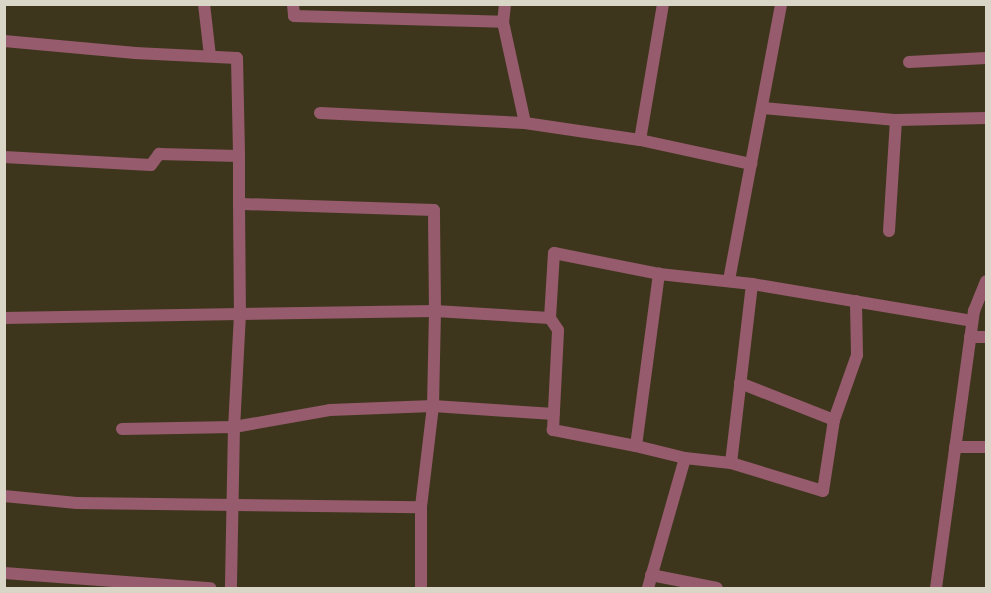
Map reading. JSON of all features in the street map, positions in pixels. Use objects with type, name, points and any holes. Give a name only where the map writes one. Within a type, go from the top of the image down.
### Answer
[{"type":"street","points":[[204,4],[210,57]]},
{"type":"street","points":[[293,4],[294,16],[503,22]]},
{"type":"street","points":[[505,4],[503,22],[525,123]]},
{"type":"street","points":[[640,140],[663,4]]},
{"type":"street","points":[[729,280],[763,108],[780,4]]},
{"type":"street","points":[[4,41],[237,58],[240,314],[234,427],[235,503],[231,588]]},
{"type":"street","points":[[909,62],[987,57]]},
{"type":"street","points":[[763,108],[896,120],[987,118]]},
{"type":"street","points":[[320,113],[525,123],[640,140],[751,164]]},
{"type":"street","points":[[889,231],[896,120]]},
{"type":"street","points":[[4,157],[151,165],[159,154],[239,156]]},
{"type":"street","points":[[239,204],[434,210],[433,406],[421,507],[421,588]]},
{"type":"street","points":[[856,301],[856,355],[834,420],[823,491],[731,463],[685,458],[553,430],[558,330],[550,318],[554,252],[659,274],[729,280],[856,301],[972,321]]},
{"type":"street","points":[[636,446],[659,274]]},
{"type":"street","points":[[936,588],[972,321],[987,281]]},
{"type":"street","points":[[731,463],[752,284]]},
{"type":"street","points":[[4,318],[435,311],[550,318]]},
{"type":"street","points":[[970,337],[987,337]]},
{"type":"street","points":[[740,383],[834,420]]},
{"type":"street","points":[[122,429],[234,427],[330,410],[433,406],[554,414]]},
{"type":"street","points":[[955,447],[987,447]]},
{"type":"street","points":[[648,588],[685,458]]},
{"type":"street","points":[[4,496],[77,503],[235,503],[421,507]]},
{"type":"street","points":[[4,573],[210,588]]},
{"type":"street","points":[[651,575],[717,588]]}]
